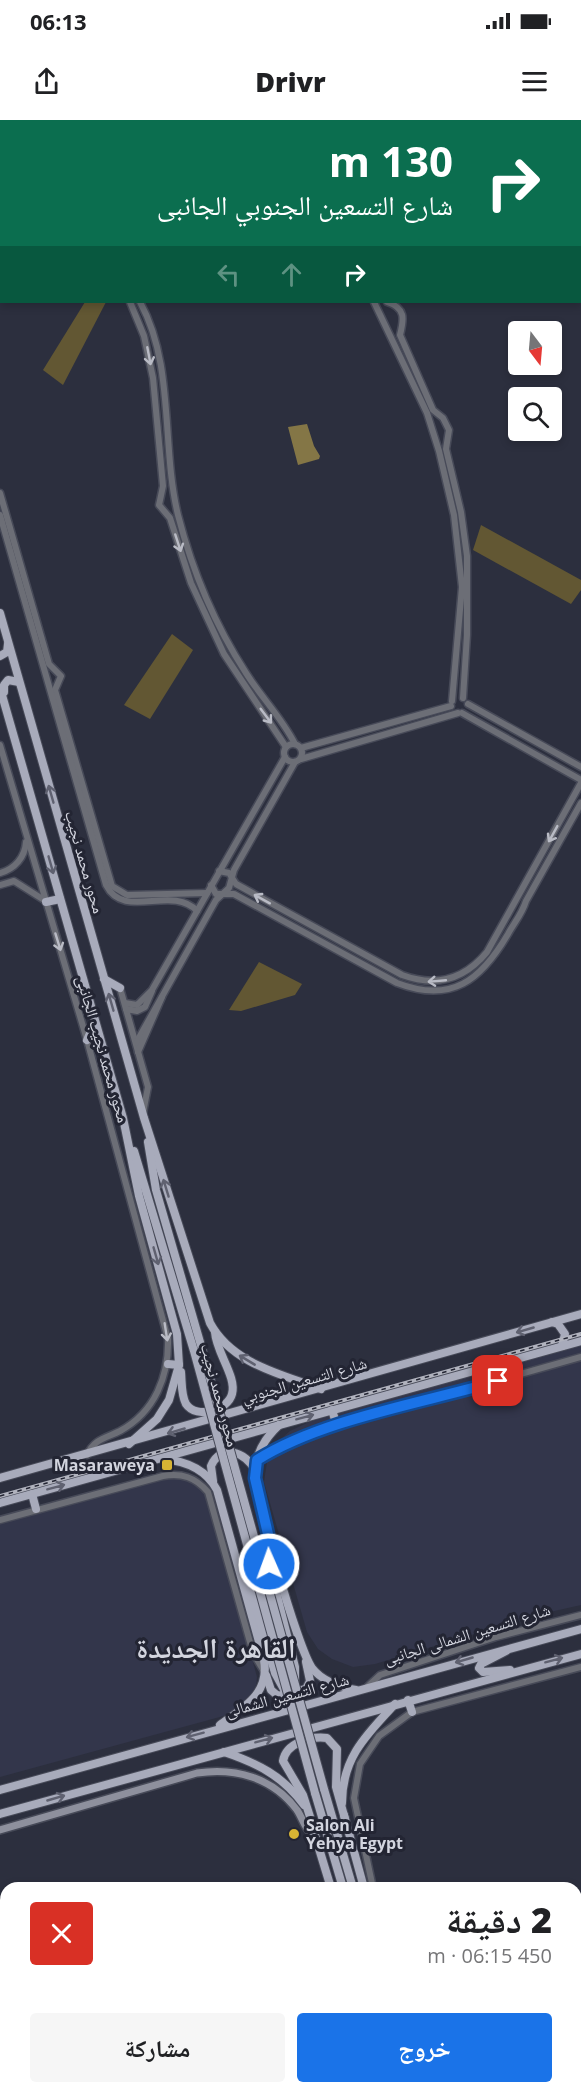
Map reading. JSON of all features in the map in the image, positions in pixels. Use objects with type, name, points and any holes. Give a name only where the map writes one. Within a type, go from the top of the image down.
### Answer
[{"type":"main road","name":"محور محمد نجيب","points":[[0,613],[143,1116],[182,1242],[215,1332],[228,1346],[252,1363],[321,1389]]},
{"type":"main road","points":[[0,656],[7,652],[7,638]]},
{"type":"main road","points":[[4,700],[5,682],[11,680],[19,682]]},
{"type":"main road","name":"محور محمد نجيب","points":[[0,688],[123,1118],[198,1350],[351,1882]]},
{"type":"main road","points":[[46,902],[60,898]]},
{"type":"main road","points":[[104,979],[120,988]]},
{"type":"main road","points":[[87,1040],[95,1022]]},
{"type":"main road","name":"محور محمد نجيب","points":[[143,1116],[156,1190],[286,1693],[341,1882]]},
{"type":"main road","name":"محور محمد نجيب","points":[[123,1118],[139,1196],[177,1334],[179,1365],[169,1400],[157,1419],[129,1444]]},
{"type":"main road","name":"شارع التسعين الجنوبي","points":[[0,1478],[129,1444],[581,1314]]},
{"type":"main road","points":[[552,1322],[562,1329],[565,1340],[562,1346]]},
{"type":"main road","points":[[168,1364],[179,1365],[183,1396],[188,1407],[197,1412],[206,1412],[224,1406],[232,1394],[233,1386],[218,1353],[215,1332]]},
{"type":"main road","points":[[0,1503],[581,1341]]},
{"type":"main road","points":[[333,1410],[337,1426]]},
{"type":"main road","points":[[255,1470],[265,1441],[280,1424]]},
{"type":"main road","points":[[238,1452],[246,1456],[255,1470],[268,1534],[310,1681],[306,1689],[302,1691],[278,1696],[271,1690],[266,1673],[211,1466],[218,1456],[238,1452]]},
{"type":"main road","points":[[159,1458],[190,1464],[214,1484]]},
{"type":"main road","points":[[32,1494],[36,1509]]},
{"type":"main road","points":[[268,1534],[269,1564],[295,1667],[295,1690]]},
{"type":"main road","points":[[233,1544],[249,1581],[277,1680],[286,1693]]},
{"type":"main road","name":"شارع التسعين الشمالى","points":[[0,1790],[581,1629]]},
{"type":"main road","points":[[512,1647],[481,1664],[479,1668],[483,1672],[517,1670]]},
{"type":"main road","points":[[0,1814],[396,1703],[581,1654]]},
{"type":"main road","points":[[305,1658],[319,1675],[337,1685],[362,1689]]},
{"type":"main road","points":[[214,1729],[257,1696],[266,1673]]},
{"type":"main road","points":[[408,1700],[412,1712]]},
{"type":"main road","points":[[345,1820],[342,1790],[349,1759],[364,1736],[396,1703]]},
{"type":"main road","points":[[329,1882],[303,1794],[283,1761],[293,1744],[320,1737],[333,1742],[337,1749],[336,1788],[362,1882]]},
{"type":"main road","points":[[222,1751],[266,1768],[281,1779],[304,1806],[312,1823]]},
{"type":"main road","points":[[0,1830],[197,1773],[237,1772],[259,1779],[278,1791],[295,1808],[308,1831],[315,1836]]},
{"type":"street","points":[[130,303],[144,336],[150,360],[163,492],[159,505],[167,515],[191,583],[224,654],[286,747],[285,757],[152,990],[154,1000],[138,1052]]},
{"type":"street","points":[[140,303],[159,353],[177,510],[202,586],[219,626],[246,673],[295,744],[301,748],[452,704],[463,698]]},
{"type":"street","points":[[219,872],[226,871],[236,884],[402,975],[428,982],[455,978],[478,963],[514,904],[581,782],[460,713],[452,704],[462,587],[454,515],[439,451],[427,413],[374,303]]},
{"type":"street","points":[[380,314],[386,303]]},
{"type":"street","points":[[390,303],[402,312],[404,324],[400,335],[433,410],[442,418],[449,430],[446,449],[461,512],[468,556],[467,635],[461,691],[463,698],[468,704],[581,767]]},
{"type":"street","points":[[388,331],[395,333],[401,329]]},
{"type":"street","points":[[163,492],[174,493]]},
{"type":"street","points":[[0,493],[48,686],[110,880],[116,891],[127,895],[207,893]]},
{"type":"street","points":[[167,515],[177,510]]},
{"type":"street","points":[[0,515],[49,664],[61,676],[56,690],[110,893],[125,902],[185,902],[197,911]]},
{"type":"street","points":[[45,673],[53,669]]},
{"type":"street","points":[[48,686],[57,684]]},
{"type":"street","points":[[285,757],[298,760],[460,713],[468,704]]},
{"type":"street","points":[[286,747],[295,744]]},
{"type":"street","name":"محور محمد نجيب الجانبى","points":[[0,745],[87,1040],[164,1318],[168,1339],[168,1364]]},
{"type":"street","points":[[125,1006],[141,1009],[162,996],[216,900],[223,895],[233,879],[234,870],[298,760],[301,748]]},
{"type":"street","points":[[211,885],[214,891],[223,895],[234,894],[397,983],[427,991],[457,987],[483,971],[517,921],[581,803]]},
{"type":"street","points":[[0,873],[10,869],[23,856],[26,838]]},
{"type":"street","points":[[10,869],[15,874],[14,881]]},
{"type":"street","points":[[0,885],[14,881],[29,888],[46,902]]},
{"type":"street","points":[[514,904],[519,904],[524,909]]},
{"type":"street","points":[[508,914],[512,920],[517,921]]},
{"type":"street","points":[[158,980],[168,986]]},
{"type":"street","name":"محور محمد نجيب الجانبى","points":[[120,988],[148,1088],[143,1116]]},
{"type":"street","points":[[136,1043],[154,1000]]},
{"type":"street","points":[[257,1460],[277,1447],[337,1426],[581,1357]]},
{"type":"street","points":[[87,1455],[94,1443],[122,1430],[153,1401],[162,1386],[168,1364]]},
{"type":"street","points":[[0,1520],[164,1476],[192,1478],[208,1492],[253,1653],[266,1673]]},
{"type":"street","name":"شارع التسعين الشمالى الجانبى","points":[[362,1689],[381,1675],[496,1637],[581,1615]]},
{"type":"street","points":[[372,1882],[355,1813],[354,1798],[360,1764],[379,1736],[412,1712],[581,1667]]},
{"type":"shaded area","points":[[84,303],[105,303],[63,385],[43,370]]},
{"type":"shaded area","points":[[307,424],[320,456],[319,459],[298,465],[288,427]]},
{"type":"shaded area","points":[[481,525],[581,580],[581,590],[571,604],[473,550]]},
{"type":"shaded area","points":[[172,634],[193,650],[150,719],[124,705]]},
{"type":"shaded area","points":[[259,962],[302,984],[295,995],[241,1011],[229,1010]]},
{"type":"shaded area","points":[[581,1345],[581,1605],[541,1614],[375,1664],[353,1667],[332,1659],[318,1649],[307,1632],[264,1482],[267,1462],[274,1445],[290,1431],[309,1422]]},
{"type":"shaded area","points":[[189,1476],[206,1494],[210,1504],[257,1677],[255,1696],[238,1712],[0,1777],[0,1524],[168,1477]]},
{"type":"railway","points":[[0,1496],[581,1334]]},
{"type":"place","name":"Masaraweya","points":[[167,1465]]},
{"type":"place","name":"Salon Ali Yehya Egypt","points":[[294,1834]]},
{"type":"district","name":"القاهرة الجديدة","points":[[216,1647]]},
{"type":"route","points":[[269,1564],[268,1534],[255,1478],[257,1460],[277,1447],[316,1432],[498,1381]]}]
